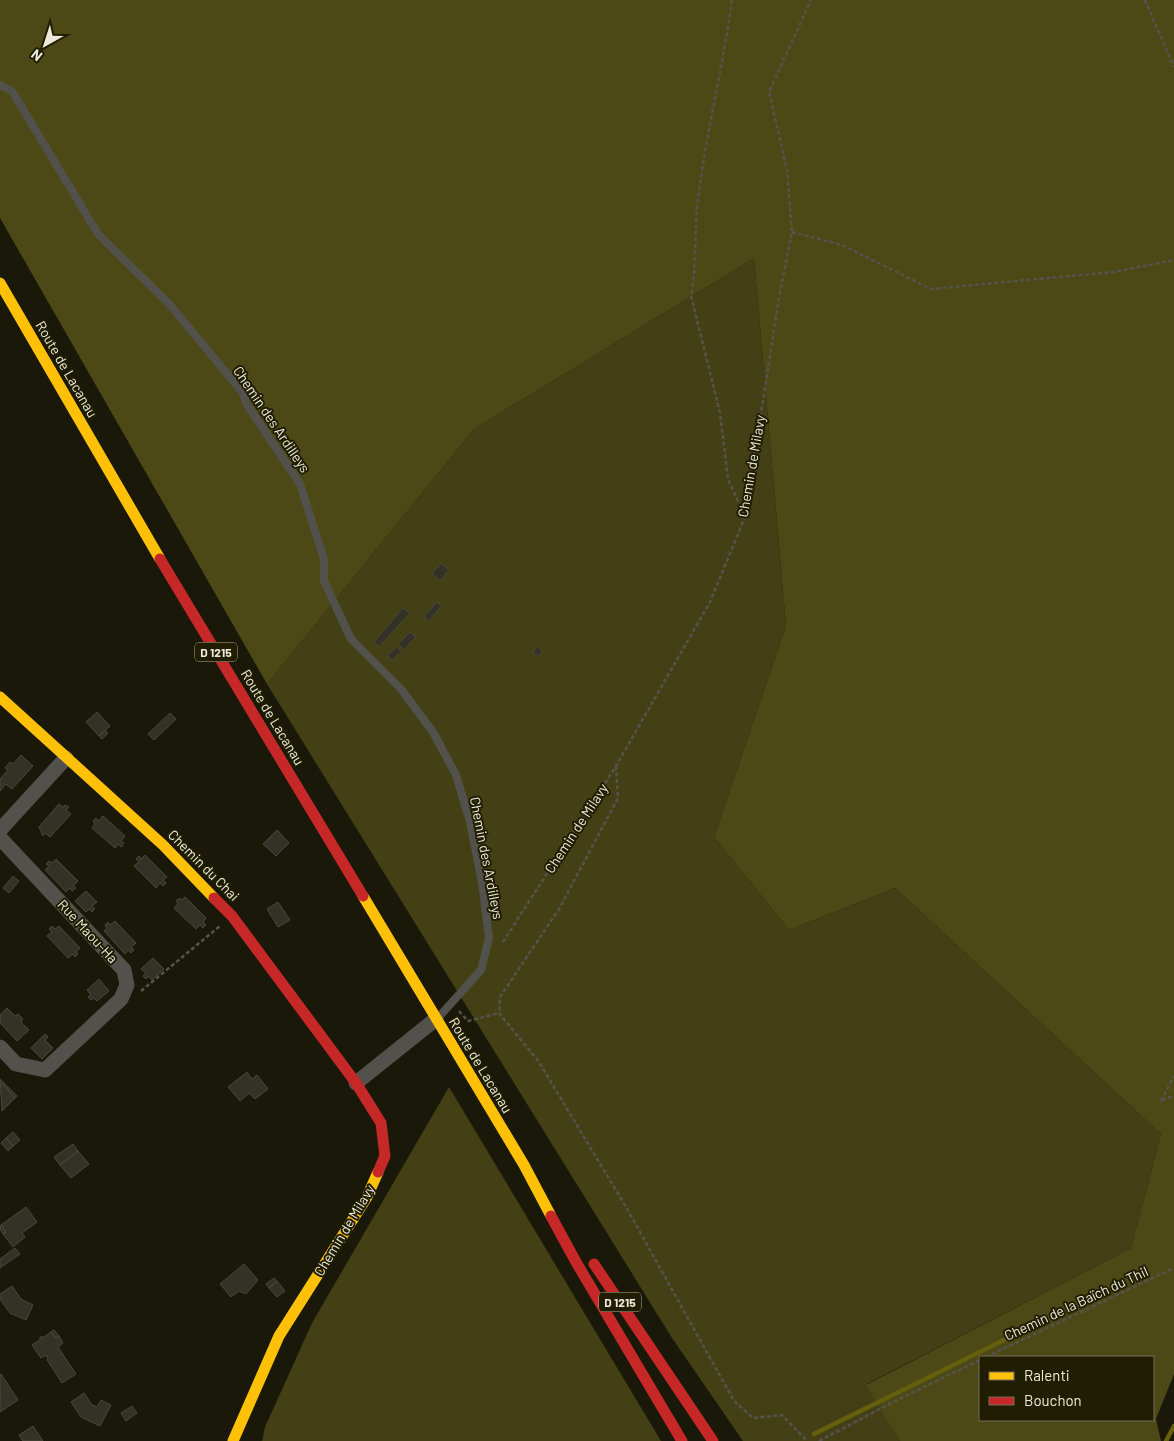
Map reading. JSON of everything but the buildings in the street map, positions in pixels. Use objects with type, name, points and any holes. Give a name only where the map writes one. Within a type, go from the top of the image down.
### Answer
[{"type":"main road","name":"Route de Lacanau","points":[[0,283],[116,484],[524,1165],[576,1262],[682,1441]]},
{"type":"main road","name":"Chemin du Chai","points":[[0,697],[163,845],[232,916],[356,1083]]},
{"type":"main road","name":"Chemin de Milavy","points":[[233,1441],[279,1336],[367,1197],[386,1156],[381,1123],[356,1083]]},
{"type":"main road","name":"Route de Lacanau","points":[[524,1165],[576,1238]]},
{"type":"main road","name":"D 1215","points":[[588,1254],[713,1441]]},
{"type":"street","points":[[0,830],[66,758]]},
{"type":"street","name":"Rue Maou-Ha","points":[[0,838],[124,970],[127,985],[121,999]]},
{"type":"street","points":[[0,1047],[16,1064],[44,1070],[121,999]]},
{"type":"street","points":[[356,1083],[436,1020]]},
{"type":"lane","name":"Chemin des Ardilleys","points":[[0,85],[12,91],[98,234],[171,306],[243,393],[246,403],[300,484],[324,559],[324,581],[351,639],[401,688],[433,732],[456,775],[470,822],[482,883],[489,938],[480,970],[436,1020]]},
{"type":"path","points":[[732,0],[725,55],[710,123],[698,202],[694,277],[691,296],[720,413],[728,479],[744,517]]},
{"type":"path","name":"Chemin de Milavy","points":[[502,942],[616,766],[710,602],[744,517],[779,297],[792,232],[787,170],[769,92],[811,0]]},
{"type":"path","points":[[1145,0],[1174,66]]},
{"type":"path","points":[[792,232],[842,245],[931,289],[1114,272],[1174,260]]},
{"type":"path","points":[[616,766],[618,798],[558,909],[500,998],[499,1013],[539,1062],[626,1207],[734,1401],[753,1418],[782,1415],[807,1441]]},
{"type":"path","points":[[121,999],[141,991],[232,916]]},
{"type":"path","points":[[451,1003],[468,1021],[499,1013]]},
{"type":"path","points":[[1174,1076],[1161,1101],[1174,1096]]},
{"type":"path","name":"Chemin de la Baïch du Thil","points":[[988,1356],[1174,1268]]},
{"type":"path","points":[[819,1441],[897,1400],[979,1360]]},
{"type":"shaded area","points":[[0,0],[1174,0],[1174,1374],[1156,1419],[1161,1441],[900,1441],[866,1385],[1131,1248],[1161,1134],[895,888],[789,930],[714,837],[786,626],[754,258],[474,429],[267,684],[0,218]]},
{"type":"shaded area","points":[[754,258],[786,626],[714,837],[789,930],[895,888],[1161,1134],[1131,1248],[867,1384],[900,1441],[743,1441],[672,1338],[267,684],[474,429]]},
{"type":"shaded area","points":[[449,1087],[661,1441],[262,1441],[265,1427],[312,1323]]},
{"type":"waterway","points":[[814,1434],[1123,1281]]},
{"type":"waterway","points":[[1166,1441],[1174,1426]]},
{"type":"traffic: slow","points":[[0,283],[160,559]]},
{"type":"traffic: slow","points":[[0,697],[163,845],[214,898]]},
{"type":"traffic: slow","points":[[363,896],[524,1165],[551,1216]]},
{"type":"traffic: slow","points":[[233,1441],[279,1336],[367,1197],[378,1172]]},
{"type":"traffic: jam","points":[[160,559],[363,896]]},
{"type":"traffic: jam","points":[[214,898],[232,916],[356,1083],[381,1123],[385,1156],[378,1172]]},
{"type":"traffic: jam","points":[[551,1216],[576,1262],[682,1441]]},
{"type":"traffic: jam","points":[[594,1264],[713,1441]]}]
